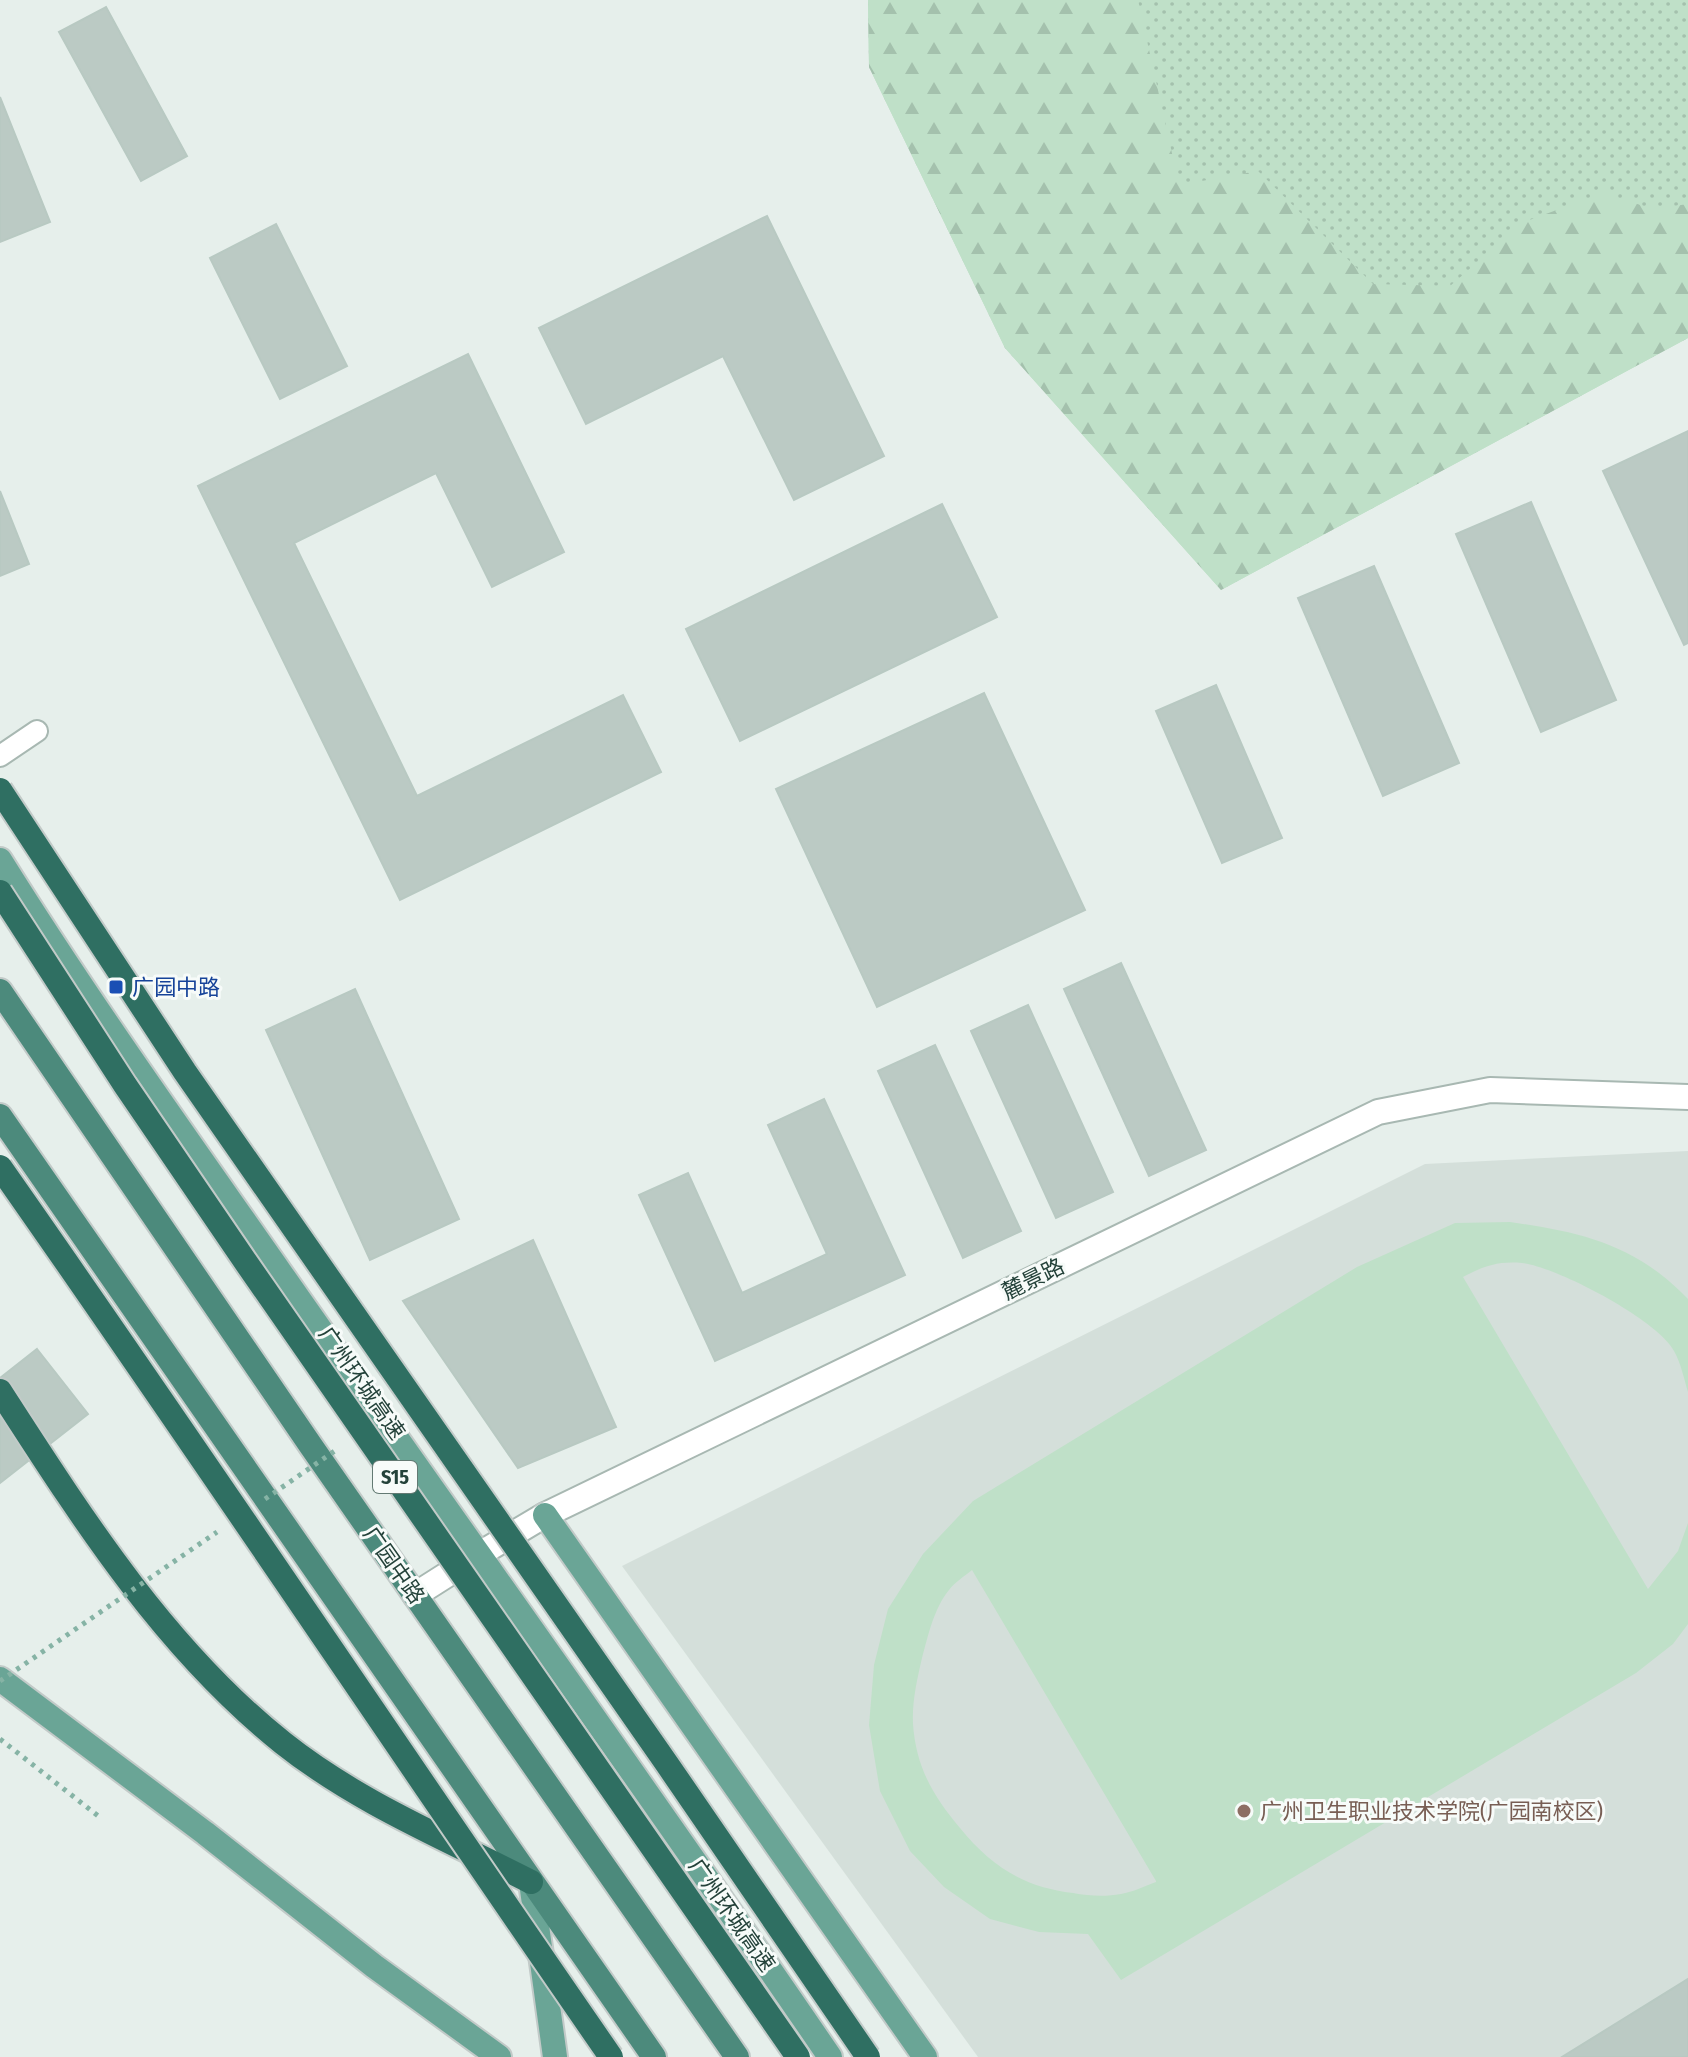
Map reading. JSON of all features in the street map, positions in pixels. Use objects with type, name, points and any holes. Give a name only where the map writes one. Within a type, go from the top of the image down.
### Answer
[{"type":"highway","points":[[0,790],[194,1085],[868,2057]]},
{"type":"highway","name":"广州环城高速","points":[[0,892],[125,1085],[247,1264],[798,2057]]},
{"type":"highway","name":"广园中路","points":[[0,991],[737,2057]]},
{"type":"highway","points":[[0,1116],[654,2057]]},
{"type":"highway","points":[[0,1167],[142,1369],[431,1798],[611,2057]]},
{"type":"highway","points":[[0,1391],[75,1507],[140,1597],[208,1675],[284,1743],[363,1798],[531,1882]]},
{"type":"main road","points":[[0,860],[157,1095],[830,2057]]},
{"type":"main road","points":[[545,1515],[925,2057]]},
{"type":"main road","points":[[0,1680],[205,1833],[374,1966],[499,2057]]},
{"type":"main road","points":[[531,1882],[555,2057]]},
{"type":"main road","points":[[783,1988],[798,2057]]},
{"type":"street","name":"麓景路","points":[[415,1595],[545,1515],[1378,1112],[1490,1090],[1688,1097]]},
{"type":"lane","points":[[0,756],[37,731]]},
{"type":"path","points":[[263,1501],[342,1446]]},
{"type":"path","points":[[0,1680],[223,1528]]},
{"type":"path","points":[[0,1739],[102,1819]]},
{"type":"shaded area","name":"广州卫生职业技术学院(广园南校区)","points":[[1688,1151],[1688,2057],[978,2057],[622,1566],[1425,1164]]},
{"type":"green space","points":[[868,0],[1688,0],[1688,338],[1221,590],[1005,348],[869,67]]},
{"type":"green space","points":[[868,0],[1138,0],[1179,185],[1258,171],[1373,284],[1450,286],[1524,222],[1603,193],[1653,209],[1688,204],[1688,338],[1221,590],[1005,348],[869,67]]},
{"type":"green space","points":[[1510,1222],[1607,1244],[1642,1261],[1688,1299],[1688,1392],[1674,1351],[1664,1338],[1628,1311],[1581,1284],[1522,1263],[1491,1265],[1463,1277],[1648,1589],[1678,1551],[1688,1523],[1688,1624],[1673,1644],[1636,1673],[1121,1980],[1088,1934],[1039,1932],[990,1919],[944,1887],[910,1851],[880,1791],[869,1725],[874,1665],[888,1609],[923,1554],[973,1501],[1357,1267],[1455,1223]],"holes":[[[972,1570],[1156,1882],[1125,1893],[1097,1896],[1055,1890],[1023,1880],[984,1853],[960,1828],[934,1792],[922,1767],[915,1740],[915,1691],[939,1605],[951,1587]]]},
{"type":"building","points":[[106,7],[187,156],[141,181],[59,32]]},
{"type":"building","points":[[0,97],[50,222],[0,242]]},
{"type":"building","points":[[767,216],[884,456],[794,500],[723,356],[586,424],[539,328]]},
{"type":"building","points":[[276,224],[347,366],[280,399],[210,258]]},
{"type":"building","points":[[468,354],[564,552],[492,587],[436,473],[294,543],[417,796],[623,695],[661,772],[400,900],[198,486]]},
{"type":"building","points":[[1688,431],[1688,643],[1684,645],[1603,471]]},
{"type":"building","points":[[0,491],[29,564],[0,576]]},
{"type":"building","points":[[1531,502],[1616,700],[1541,732],[1456,534]]},
{"type":"building","points":[[942,504],[997,617],[740,741],[686,629]]},
{"type":"building","points":[[1374,566],[1459,763],[1383,796],[1298,598]]},
{"type":"building","points":[[1216,685],[1282,838],[1222,863],[1156,711]]},
{"type":"building","points":[[984,693],[1085,910],[877,1007],[776,789]]},
{"type":"building","points":[[1121,963],[1206,1150],[1149,1176],[1064,989]]},
{"type":"building","points":[[355,989],[459,1219],[370,1260],[266,1030]]},
{"type":"building","points":[[1028,1005],[1113,1192],[1056,1218],[971,1031]]},
{"type":"building","points":[[935,1045],[1021,1231],[963,1258],[878,1071]]},
{"type":"building","points":[[824,1099],[905,1275],[715,1361],[639,1195],[688,1173],[742,1293],[827,1254],[768,1125]]},
{"type":"building","points":[[533,1240],[616,1427],[518,1468],[403,1301]]},
{"type":"building","points":[[37,1349],[88,1414],[0,1483],[0,1378]]},
{"type":"building","points":[[1688,1979],[1688,2057],[1562,2057]]},
{"type":"place","name":"广园中路","points":[[116,987]]},
{"type":"place","name":"广州卫生职业技术学院(广园南校区)","points":[[1244,1811]]}]
